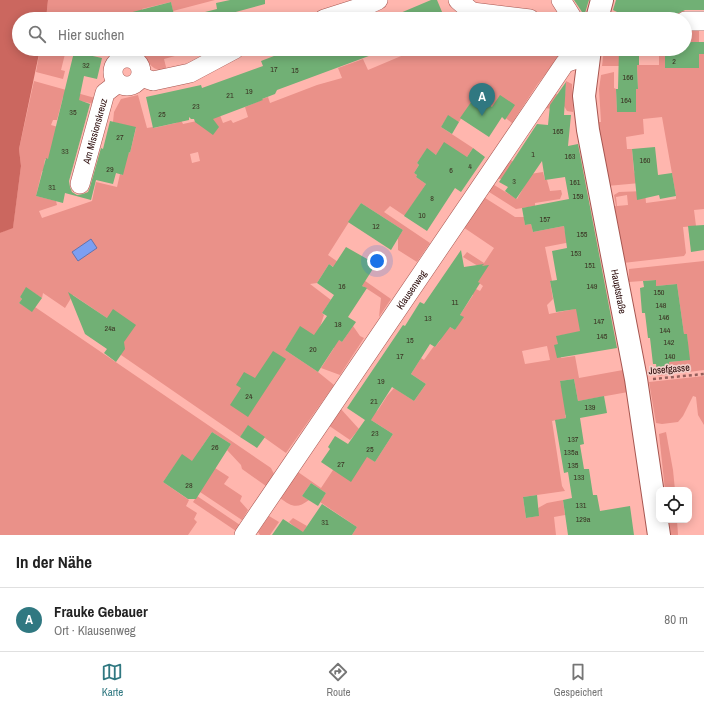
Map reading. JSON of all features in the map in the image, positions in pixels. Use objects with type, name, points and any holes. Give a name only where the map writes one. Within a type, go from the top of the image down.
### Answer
[{"type":"main road","points":[[598,12],[602,0]]},
{"type":"main road","name":"Hauptstraße","points":[[589,56],[584,96],[588,130],[636,379],[659,535]]},
{"type":"street","points":[[346,12],[378,0]]},
{"type":"street","points":[[458,0],[472,12]]},
{"type":"street","points":[[561,0],[569,12]]},
{"type":"street","points":[[692,21],[704,20]]},
{"type":"street","points":[[141,77],[154,81],[190,73],[222,56]]},
{"type":"street","name":"Klausenweg","points":[[244,535],[565,63],[584,56]]},
{"type":"street","points":[[124,57],[133,58],[140,65],[142,72],[141,77],[138,82],[132,86],[125,86],[118,83],[114,78],[114,64],[124,57]]},
{"type":"street","name":"Am Missionskreuz","points":[[80,184],[105,93],[118,83]]},
{"type":"path","name":"Josefgasse","points":[[636,379],[704,374]]},
{"type":"shaded area","points":[[0,0],[48,0],[47,12],[12,12],[12,56],[39,56],[19,149],[21,166],[13,228],[0,233]]},
{"type":"shaded area","points":[[48,0],[215,0],[173,11],[171,2],[142,9],[143,12],[47,12]]},
{"type":"shaded area","points":[[692,28],[699,28],[699,42],[692,42]]},
{"type":"shaded area","points":[[699,54],[704,54],[704,209],[694,210],[696,226],[683,227],[686,253],[684,256],[623,263],[612,207],[616,206],[614,195],[619,192],[645,191],[646,203],[676,199],[676,196],[662,117],[643,119],[644,134],[626,137],[627,149],[632,149],[634,172],[640,183],[607,186],[596,122],[601,122],[599,89],[601,75],[614,72],[617,112],[636,112],[636,89],[638,88],[637,65],[659,65],[659,56],[665,56],[665,68],[699,68]],"holes":[[[627,195],[628,205],[617,206],[616,197]]]},
{"type":"shaded area","points":[[39,56],[64,56],[61,70],[65,71],[63,79],[36,72]]},
{"type":"shaded area","points":[[143,56],[175,56],[164,59],[167,71],[156,69]]},
{"type":"shaded area","points":[[401,56],[560,56],[537,85],[512,123],[475,96],[459,122],[448,116],[441,127],[473,148],[467,157],[436,155],[427,149],[417,163],[419,165],[414,173],[417,175],[416,177],[426,184],[405,216],[390,206],[384,212],[430,243],[417,262],[398,250],[398,238],[403,230],[361,203],[328,255],[391,299],[379,317],[381,298],[329,264],[317,283],[310,284],[331,300],[322,313],[324,315],[320,327],[342,342],[353,326],[360,336],[364,338],[340,375],[321,368],[334,348],[300,327],[285,350],[318,372],[334,385],[286,453],[248,426],[240,437],[121,355],[107,318],[73,295],[65,308],[43,293],[42,298],[26,288],[20,297],[22,299],[19,303],[32,311],[35,307],[271,468],[274,474],[266,486],[242,469],[241,465],[227,450],[231,444],[212,432],[199,451],[198,457],[229,477],[224,484],[242,496],[240,501],[248,510],[242,520],[200,492],[182,455],[163,482],[189,500],[186,506],[197,513],[194,519],[197,522],[188,535],[0,535],[0,233],[13,227],[21,166],[19,149],[34,81],[95,98],[94,104],[63,97],[57,120],[53,120],[51,125],[72,131],[48,159],[45,159],[44,166],[63,171],[42,171],[36,196],[56,201],[57,205],[39,211],[42,218],[92,201],[96,182],[117,187],[120,174],[123,175],[122,151],[130,153],[136,128],[113,122],[114,112],[121,99],[138,95],[147,128],[176,123],[181,120],[183,124],[206,119],[218,110],[223,123],[231,120],[233,123],[248,117],[245,107],[262,99],[268,97],[270,103],[317,85],[342,78],[338,68],[363,59],[368,70]],"holes":[[[198,152],[200,161],[192,163],[190,154]]]},
{"type":"shaded area","points":[[603,56],[619,56],[619,66],[602,66]]},
{"type":"shaded area","points":[[566,81],[572,84],[573,112],[567,111],[564,106],[553,109],[544,108],[553,94],[565,95]]},
{"type":"shaded area","points":[[508,158],[530,174],[543,172],[550,191],[561,190],[562,194],[560,199],[535,203],[535,206],[516,209],[486,190],[491,183],[517,199],[528,180],[495,178]]},
{"type":"shaded area","points":[[482,196],[515,217],[524,217],[525,225],[531,224],[533,232],[564,226],[565,232],[571,242],[545,247],[552,281],[550,281],[553,299],[547,305],[549,314],[585,307],[580,332],[557,336],[561,358],[575,356],[579,378],[623,370],[628,392],[578,401],[574,379],[560,381],[567,414],[565,415],[566,418],[552,421],[562,486],[565,491],[523,497],[526,518],[538,516],[538,508],[547,503],[563,500],[565,515],[554,517],[556,535],[352,535],[357,527],[320,502],[326,493],[311,483],[302,496],[309,500],[301,505],[291,505],[280,498],[298,472],[321,488],[333,470],[356,449],[375,462],[393,434],[368,418],[378,410],[394,388],[414,401],[426,384],[411,374],[421,358],[424,360],[434,346],[435,347],[440,341],[443,323],[455,330],[463,317],[460,315],[473,295],[472,294],[476,289],[480,291],[483,286],[478,282],[478,266],[463,257],[467,252],[484,263],[494,248],[463,227]],"holes":[[[547,346],[550,360],[525,364],[522,351]]]},
{"type":"shaded area","points":[[704,261],[704,370],[658,376],[657,371],[670,369],[669,362],[689,360],[687,334],[684,334],[677,284],[656,286],[655,280],[629,282],[629,269]]},
{"type":"shaded area","points":[[704,376],[704,425],[698,415],[696,397],[693,396],[683,416],[678,422],[662,424],[656,423],[649,382]]},
{"type":"shaded area","points":[[340,408],[359,429],[350,440],[328,425]]},
{"type":"shaded area","points":[[666,432],[675,487],[665,487],[659,434]]},
{"type":"shaded area","points":[[197,496],[240,525],[236,531],[193,502]]},
{"type":"shaded area","points":[[269,516],[279,522],[270,535],[260,535],[258,532]]},
{"type":"shaded area","points":[[293,518],[307,526],[302,535],[289,522]]},
{"type":"shaded area","points":[[669,523],[677,523],[678,535],[671,535]]},
{"type":"water","points":[[91,239],[97,248],[78,261],[72,252]]},
{"type":"building","points":[[230,0],[265,0],[265,4],[236,12],[205,12],[217,9],[216,3]]},
{"type":"building","points":[[431,0],[437,0],[442,12],[403,12]]},
{"type":"building","points":[[574,0],[589,0],[585,12],[582,12]]},
{"type":"building","points":[[616,0],[704,0],[704,10],[685,10],[681,12],[617,12],[613,10]]},
{"type":"building","points":[[171,2],[173,12],[133,12]]},
{"type":"building","points":[[692,42],[704,42],[704,54],[699,54],[699,68],[665,68],[665,56],[692,56]]},
{"type":"building","points":[[73,56],[93,56],[102,58],[97,79],[84,76],[79,100],[90,104],[69,181],[70,187],[72,192],[77,195],[88,192],[101,148],[103,149],[110,121],[136,127],[123,175],[116,173],[113,184],[96,180],[91,200],[65,193],[63,203],[36,196],[46,158],[48,159]]},
{"type":"building","points":[[274,56],[369,56],[277,90],[275,94],[262,99],[263,100],[213,119],[219,127],[213,135],[195,122],[194,119],[189,117],[189,120],[153,128],[146,97],[201,85],[202,88],[263,66],[261,61]]},
{"type":"building","points":[[619,56],[639,56],[639,65],[637,65],[638,89],[636,89],[636,112],[617,112],[616,89],[618,89]]},
{"type":"building","points":[[566,82],[564,115],[571,115],[568,146],[578,144],[617,348],[557,358],[554,345],[558,344],[556,336],[580,331],[576,309],[556,312],[550,281],[557,280],[552,251],[567,248],[564,226],[533,232],[531,224],[525,225],[522,208],[569,199],[565,177],[545,180],[542,161],[516,199],[505,191],[508,187],[499,182],[537,124],[548,125],[550,105]]},
{"type":"building","points":[[476,95],[492,107],[500,95],[515,105],[505,120],[502,117],[489,137],[460,118]]},
{"type":"building","points":[[448,115],[459,122],[452,134],[441,127]]},
{"type":"building","points":[[444,142],[467,157],[473,148],[485,157],[461,192],[455,188],[427,231],[404,216],[426,184],[416,177],[417,175],[414,173],[419,165],[417,163],[427,148],[436,155]]},
{"type":"building","points":[[655,147],[658,175],[672,173],[676,196],[660,199],[659,195],[637,200],[632,149]]},
{"type":"building","points":[[361,203],[403,230],[391,250],[348,222]]},
{"type":"building","points":[[704,225],[704,250],[691,252],[688,226]]},
{"type":"building","points":[[346,247],[376,264],[362,286],[367,288],[348,317],[356,322],[342,342],[339,340],[318,372],[285,350],[300,326],[314,335],[327,316],[322,313],[334,295],[317,283],[329,264],[333,267]]},
{"type":"building","points":[[461,250],[464,267],[484,264],[482,266],[489,265],[478,282],[480,283],[460,315],[464,317],[455,330],[450,327],[435,347],[430,344],[411,374],[426,384],[414,401],[392,387],[371,420],[393,434],[375,462],[367,457],[351,482],[321,462],[330,449],[328,447],[335,436],[348,444],[365,420],[347,408],[403,325],[405,326],[420,302],[424,304]]},
{"type":"building","points":[[656,280],[656,286],[677,284],[684,334],[687,334],[690,360],[669,362],[670,369],[657,371],[656,364],[653,364],[645,313],[642,313],[640,288],[644,287],[643,281]]},
{"type":"building","points":[[26,287],[42,298],[32,312],[19,303],[22,299],[20,297]]},
{"type":"building","points":[[68,292],[107,318],[113,309],[136,325],[124,342],[125,349],[116,362],[104,353],[107,349],[85,334]]},
{"type":"building","points":[[273,351],[286,359],[248,417],[230,405],[241,388],[236,385],[244,372],[255,378]]},
{"type":"building","points":[[574,379],[578,401],[604,396],[607,413],[580,418],[584,444],[580,445],[584,469],[589,469],[593,495],[597,495],[600,511],[630,506],[634,535],[568,535],[563,500],[572,498],[568,472],[564,473],[555,420],[566,418],[560,381]]},
{"type":"building","points":[[248,425],[265,437],[257,448],[240,437]]},
{"type":"building","points":[[212,432],[231,444],[196,499],[188,499],[163,482],[182,454],[192,461]]},
{"type":"building","points":[[311,483],[326,493],[318,506],[302,496]]},
{"type":"building","points":[[537,495],[539,516],[526,518],[523,497]]},
{"type":"building","points":[[322,504],[357,527],[352,535],[272,535],[283,519],[303,532]]},
{"type":"place","name":"Frauke Gebauer","points":[[482,116]]}]
